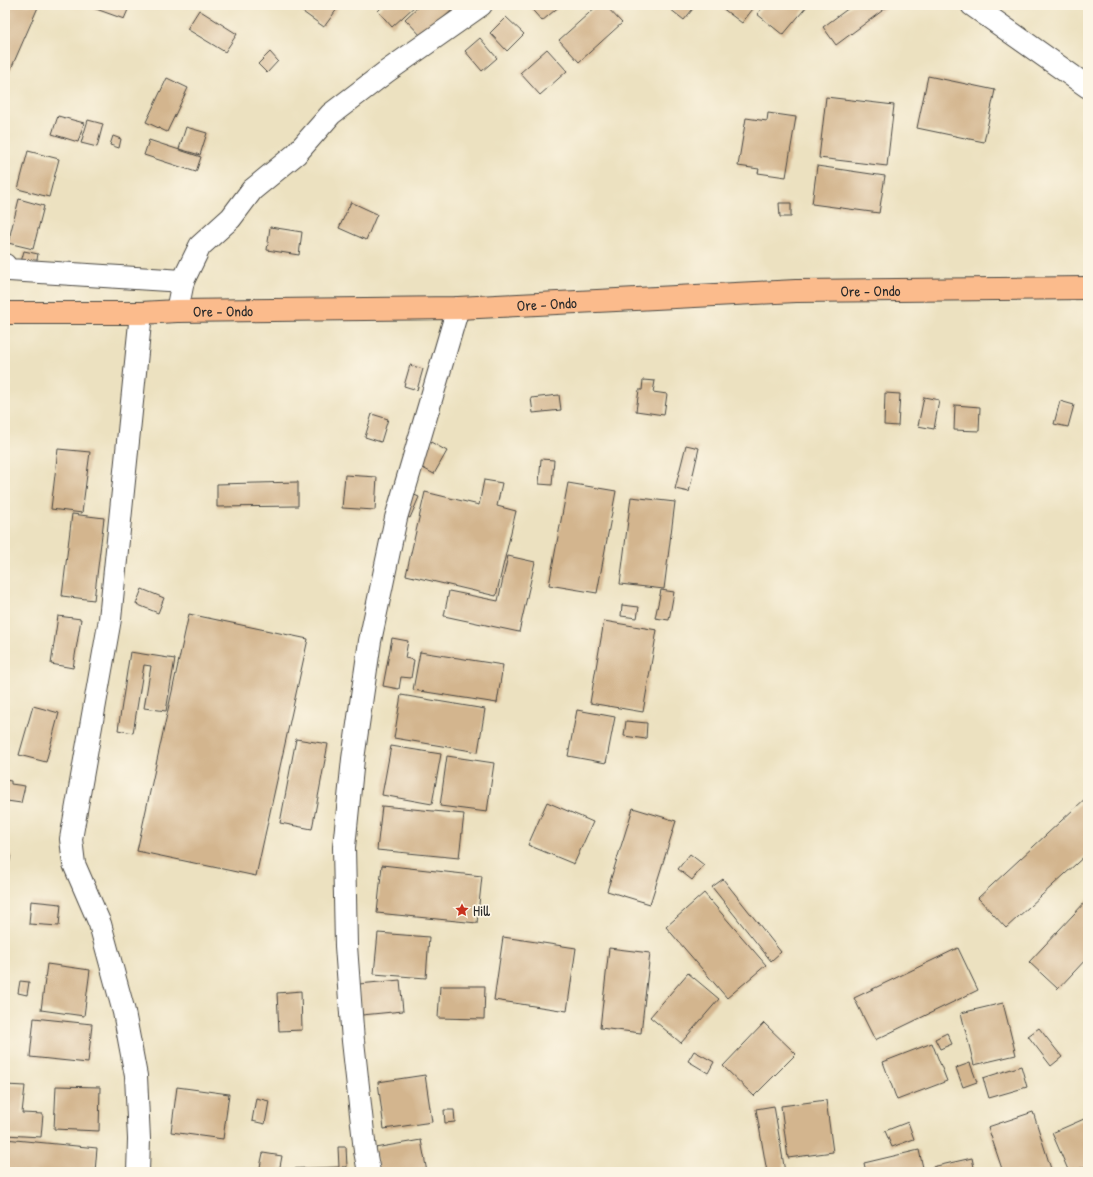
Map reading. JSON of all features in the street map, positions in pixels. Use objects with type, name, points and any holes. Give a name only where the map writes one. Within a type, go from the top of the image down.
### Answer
[{"type":"main road","name":"Ore - Ondo","points":[[5,314],[458,308],[796,291],[1088,288]]},
{"type":"street","points":[[177,311],[183,281],[200,246],[231,218],[252,190],[296,154],[331,114],[386,72],[481,5]]},
{"type":"street","points":[[972,5],[1088,87]]},
{"type":"street","points":[[5,265],[9,270],[183,281]]},
{"type":"street","points":[[369,1172],[365,1151],[353,1041],[346,946],[344,847],[352,759],[370,641],[396,518],[458,308]]},
{"type":"street","points":[[138,1172],[139,1139],[136,1076],[124,1012],[100,924],[74,864],[71,839],[110,619],[141,313]]},
{"type":"building","points":[[5,5],[39,5],[10,71],[5,69]]},
{"type":"building","points":[[85,5],[130,5],[124,19]]},
{"type":"building","points":[[293,5],[340,5],[324,27]]},
{"type":"building","points":[[384,5],[416,5],[392,27],[378,11]]},
{"type":"building","points":[[420,5],[457,5],[423,38],[405,19]]},
{"type":"building","points":[[528,5],[561,5],[542,21]]},
{"type":"building","points":[[598,5],[605,5],[622,23],[579,62],[559,40]]},
{"type":"building","points":[[665,5],[696,5],[684,20]]},
{"type":"building","points":[[718,5],[756,5],[742,23]]},
{"type":"building","points":[[765,5],[808,5],[783,35],[757,14]]},
{"type":"building","points":[[853,5],[890,5],[836,45],[823,27]]},
{"type":"building","points":[[199,10],[237,34],[225,52],[187,29]]},
{"type":"building","points":[[506,17],[524,34],[507,51],[490,33]]},
{"type":"building","points":[[480,38],[497,58],[482,71],[465,51]]},
{"type":"building","points":[[547,49],[567,71],[540,95],[520,73]]},
{"type":"building","points":[[270,52],[278,61],[267,73],[258,64]]},
{"type":"building","points":[[928,76],[995,90],[984,142],[917,128]]},
{"type":"building","points":[[167,78],[188,88],[167,132],[146,122]]},
{"type":"building","points":[[826,97],[894,105],[887,166],[819,158]]},
{"type":"building","points":[[768,113],[796,117],[786,177],[758,173],[759,169],[738,166],[746,118],[767,121]]},
{"type":"building","points":[[58,116],[84,123],[78,142],[52,134]]},
{"type":"building","points":[[88,120],[103,124],[97,147],[81,143]]},
{"type":"building","points":[[186,127],[207,133],[200,155],[179,149]]},
{"type":"building","points":[[113,136],[121,139],[119,148],[110,145]]},
{"type":"building","points":[[149,140],[201,157],[196,172],[144,155]]},
{"type":"building","points":[[28,151],[59,159],[49,197],[18,189]]},
{"type":"building","points":[[817,166],[885,176],[879,213],[812,204]]},
{"type":"building","points":[[19,199],[44,206],[33,249],[8,243]]},
{"type":"building","points":[[351,202],[377,214],[366,240],[339,228]]},
{"type":"building","points":[[779,203],[791,203],[791,217],[780,217]]},
{"type":"building","points":[[270,227],[302,232],[299,255],[267,250]]},
{"type":"building","points":[[24,251],[38,254],[36,265],[21,262]]},
{"type":"building","points":[[410,365],[423,369],[417,390],[404,386]]},
{"type":"building","points":[[643,380],[655,381],[653,392],[667,394],[664,415],[636,411],[639,390],[642,390]]},
{"type":"building","points":[[885,393],[900,394],[898,426],[884,425]]},
{"type":"building","points":[[559,395],[561,410],[533,413],[531,398]]},
{"type":"building","points":[[924,397],[939,400],[934,429],[918,426]]},
{"type":"building","points":[[1060,401],[1074,405],[1068,427],[1054,424]]},
{"type":"building","points":[[955,405],[980,407],[979,431],[954,430]]},
{"type":"building","points":[[372,414],[388,419],[381,442],[365,437]]},
{"type":"building","points":[[429,441],[447,451],[434,474],[417,465]]},
{"type":"building","points":[[686,445],[699,448],[689,492],[675,489]]},
{"type":"building","points":[[58,449],[90,452],[82,513],[51,509]]},
{"type":"building","points":[[541,459],[554,460],[552,485],[539,484]]},
{"type":"building","points":[[345,475],[377,477],[375,510],[342,508]]},
{"type":"building","points":[[484,480],[502,483],[497,506],[516,511],[496,596],[406,575],[425,492],[479,505]]},
{"type":"building","points":[[298,482],[298,506],[217,507],[217,484]]},
{"type":"building","points":[[568,483],[616,491],[597,593],[549,585]]},
{"type":"building","points":[[412,494],[419,497],[410,518],[404,515]]},
{"type":"building","points":[[631,497],[675,502],[664,589],[620,584]]},
{"type":"building","points":[[72,514],[104,518],[94,600],[62,596]]},
{"type":"building","points":[[508,556],[535,562],[519,632],[444,616],[449,591],[498,601]]},
{"type":"building","points":[[142,589],[164,598],[158,613],[136,604]]},
{"type":"building","points":[[661,590],[674,592],[669,620],[655,618]]},
{"type":"building","points":[[622,605],[639,607],[637,618],[621,616]]},
{"type":"building","points":[[189,614],[308,639],[256,876],[137,851]]},
{"type":"building","points":[[58,616],[81,619],[73,668],[51,664]]},
{"type":"building","points":[[604,621],[657,630],[643,712],[590,703]]},
{"type":"building","points":[[392,638],[408,641],[405,658],[414,660],[411,678],[401,677],[399,689],[383,686]]},
{"type":"building","points":[[130,652],[175,659],[166,711],[144,708],[151,666],[144,665],[133,733],[118,730]]},
{"type":"building","points":[[420,652],[503,665],[497,703],[413,690]]},
{"type":"building","points":[[401,695],[485,709],[478,752],[394,738]]},
{"type":"building","points":[[33,706],[59,713],[46,762],[19,755]]},
{"type":"building","points":[[577,710],[615,717],[606,763],[568,756]]},
{"type":"building","points":[[626,721],[647,723],[646,739],[624,736]]},
{"type":"building","points":[[296,739],[328,744],[312,829],[280,823]]},
{"type":"building","points":[[391,746],[441,754],[432,804],[382,795]]},
{"type":"building","points":[[447,756],[494,763],[487,812],[440,806]]},
{"type":"building","points":[[5,780],[11,781],[11,784],[25,786],[21,803],[7,801],[6,809]]},
{"type":"building","points":[[1088,796],[1088,853],[1006,928],[978,898]]},
{"type":"building","points":[[547,802],[593,822],[574,864],[528,845]]},
{"type":"building","points":[[382,806],[464,814],[459,858],[377,850]]},
{"type":"building","points":[[633,808],[676,821],[650,904],[607,891]]},
{"type":"building","points":[[5,854],[11,855],[7,874],[5,874]]},
{"type":"building","points":[[690,854],[704,865],[692,880],[678,869]]},
{"type":"building","points":[[382,865],[482,876],[477,923],[377,913]]},
{"type":"building","points":[[723,879],[781,952],[771,961],[712,887]]},
{"type":"building","points":[[704,893],[766,965],[727,998],[666,927]]},
{"type":"building","points":[[1088,899],[1088,957],[1058,989],[1029,962]]},
{"type":"building","points":[[31,901],[61,904],[59,926],[29,924]]},
{"type":"building","points":[[378,933],[429,937],[426,978],[374,974]]},
{"type":"building","points":[[503,937],[576,948],[567,1011],[494,1000]]},
{"type":"building","points":[[609,948],[650,953],[641,1033],[600,1028]]},
{"type":"building","points":[[958,948],[978,990],[875,1040],[854,998]]},
{"type":"building","points":[[47,964],[90,970],[84,1016],[41,1010]]},
{"type":"building","points":[[688,973],[719,999],[681,1043],[650,1017]]},
{"type":"building","points":[[400,980],[403,1011],[362,1015],[359,984]]},
{"type":"building","points":[[20,981],[29,982],[27,995],[18,993]]},
{"type":"building","points":[[440,986],[485,986],[484,1019],[438,1018]]},
{"type":"building","points":[[301,991],[302,1030],[279,1031],[277,993]]},
{"type":"building","points":[[1003,1003],[1016,1055],[974,1065],[961,1013]]},
{"type":"building","points":[[34,1018],[92,1024],[88,1063],[30,1057]]},
{"type":"building","points":[[764,1023],[796,1054],[754,1096],[723,1066]]},
{"type":"building","points":[[1039,1028],[1062,1057],[1051,1066],[1028,1036]]},
{"type":"building","points":[[947,1033],[952,1044],[940,1049],[935,1039]]},
{"type":"building","points":[[932,1043],[947,1081],[897,1100],[883,1062]]},
{"type":"building","points":[[694,1051],[714,1062],[708,1073],[688,1061]]},
{"type":"building","points":[[970,1063],[977,1082],[963,1087],[956,1068]]},
{"type":"building","points":[[1021,1066],[1027,1087],[989,1098],[983,1078]]},
{"type":"building","points":[[425,1075],[432,1122],[384,1129],[378,1082]]},
{"type":"building","points":[[5,1085],[25,1086],[22,1113],[43,1114],[41,1137],[5,1135]]},
{"type":"building","points":[[56,1086],[100,1087],[99,1131],[54,1129]]},
{"type":"building","points":[[177,1087],[229,1094],[223,1139],[171,1132]]},
{"type":"building","points":[[256,1098],[269,1101],[265,1124],[252,1121]]},
{"type":"building","points":[[826,1100],[833,1152],[788,1158],[781,1106]]},
{"type":"building","points":[[774,1106],[785,1172],[767,1172],[756,1109]]},
{"type":"building","points":[[444,1110],[454,1110],[455,1122],[445,1123]]},
{"type":"building","points":[[1033,1112],[1052,1172],[1003,1172],[988,1127]]},
{"type":"building","points":[[1084,1119],[1088,1127],[1088,1165],[1069,1172],[1052,1133]]},
{"type":"building","points":[[908,1122],[914,1139],[892,1147],[885,1131]]},
{"type":"building","points":[[5,1139],[97,1148],[95,1172],[5,1172]]},
{"type":"building","points":[[421,1140],[427,1172],[379,1172],[375,1148]]},
{"type":"building","points":[[338,1147],[346,1147],[347,1167],[342,1167],[342,1172],[282,1172],[281,1169],[339,1167]]},
{"type":"building","points":[[919,1150],[924,1172],[866,1172],[864,1163]]},
{"type":"building","points":[[263,1153],[282,1156],[279,1172],[259,1172]]},
{"type":"building","points":[[972,1158],[975,1172],[933,1172],[932,1167]]},
{"type":"place","name":"Hill","points":[[462,910]]}]
